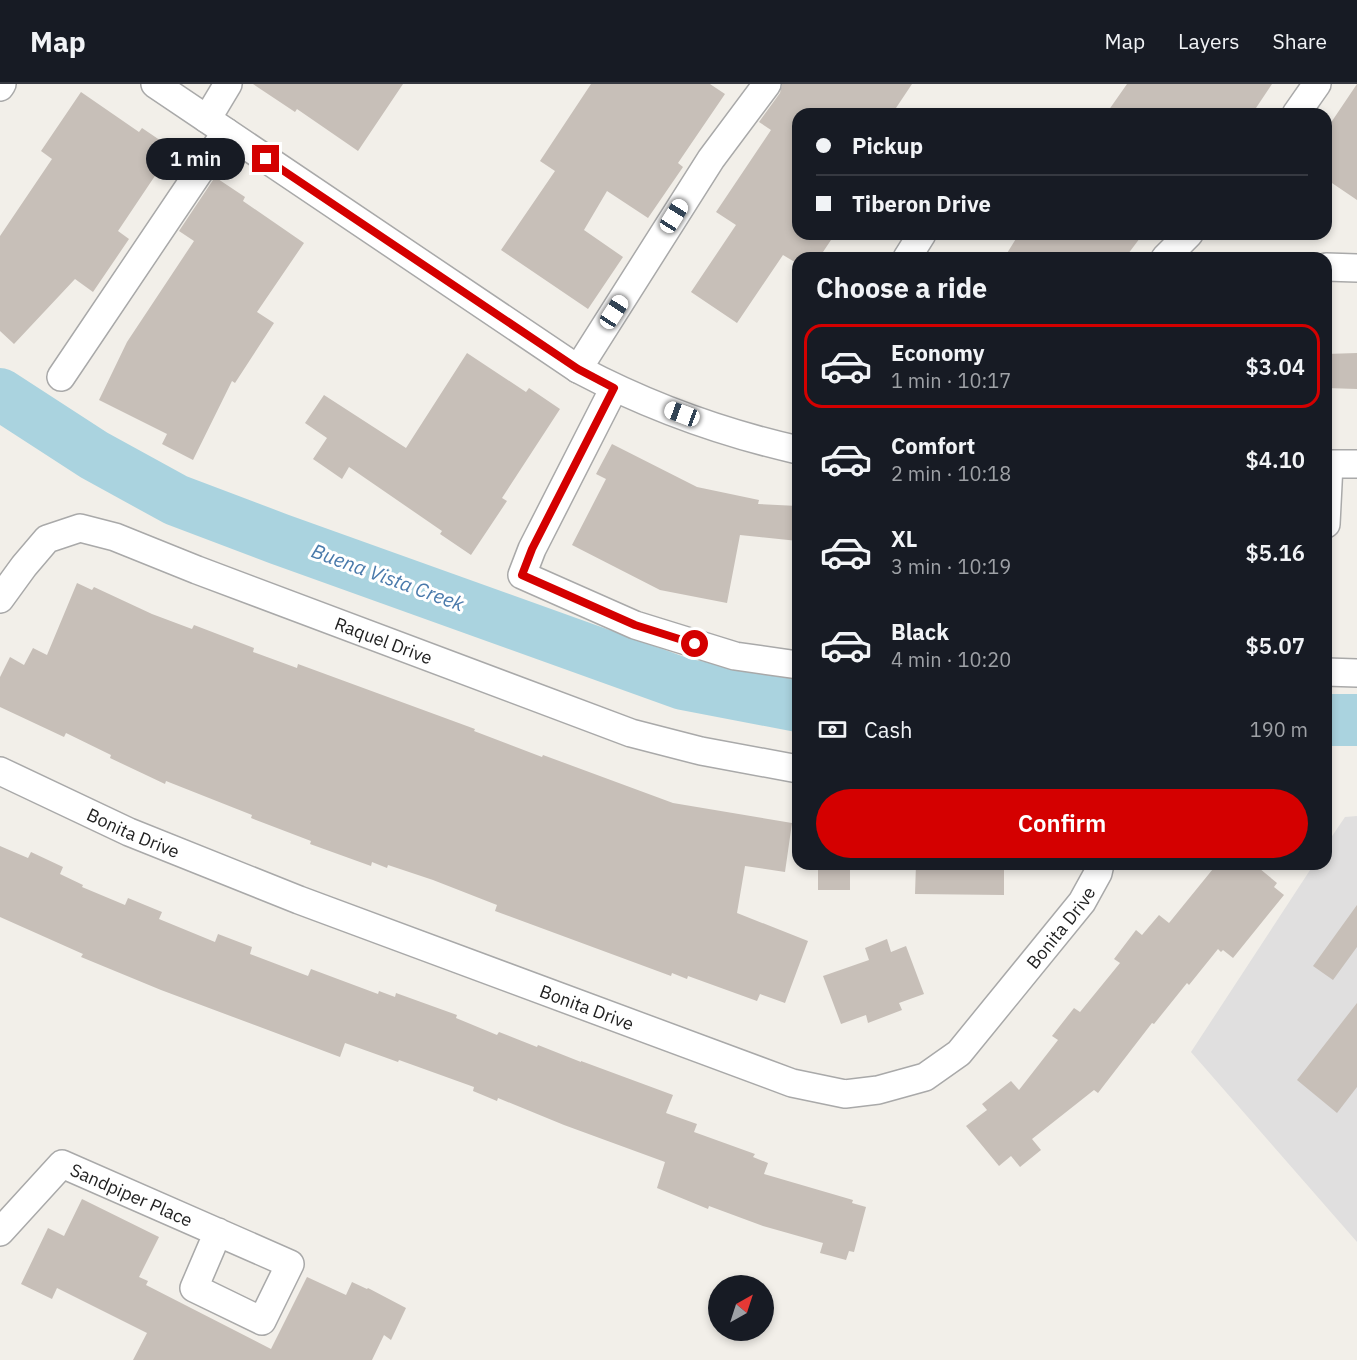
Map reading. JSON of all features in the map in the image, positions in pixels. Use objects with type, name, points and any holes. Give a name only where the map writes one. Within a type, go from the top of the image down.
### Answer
[{"type":"street","points":[[155,84],[578,369],[614,388],[749,439],[792,449]]},
{"type":"street","points":[[61,376],[216,125],[228,84]]},
{"type":"street","points":[[578,369],[711,159],[767,84]]},
{"type":"street","points":[[1300,108],[1317,84]]},
{"type":"street","points":[[1171,252],[1183,240]]},
{"type":"street","points":[[1332,267],[1357,268]]},
{"type":"street","points":[[614,388],[532,549],[522,575],[635,625],[735,656],[792,664]]},
{"type":"street","points":[[1332,464],[1357,464]]},
{"type":"street","name":"Raquel Drive","points":[[0,599],[47,540],[80,528],[115,537],[631,733],[701,751],[792,768]]},
{"type":"street","points":[[1332,672],[1357,673]]},
{"type":"street","name":"Bonita Drive","points":[[0,771],[129,832],[299,900],[792,1083],[845,1094],[878,1090],[925,1077],[959,1053],[1082,902],[1099,870]]},
{"type":"street","name":"Sandpiper Place","points":[[0,1232],[62,1164],[218,1232]]},
{"type":"shaded area","points":[[1357,816],[1357,1242],[1191,1052],[1310,870],[1332,870],[1332,836],[1345,817]]},
{"type":"building","points":[[253,84],[403,84],[358,151],[297,109],[295,112]]},
{"type":"building","points":[[591,84],[710,84],[725,94],[678,163],[683,167],[648,218],[607,191],[584,230],[623,257],[588,309],[501,250],[555,171],[540,161]]},
{"type":"building","points":[[782,84],[912,84],[896,108],[792,108],[792,240],[831,240],[823,252],[792,252],[792,260],[783,255],[737,323],[691,292],[736,225],[716,212],[771,130],[759,122],[780,93]]},
{"type":"building","points":[[1127,84],[1272,84],[1256,108],[1110,108]]},
{"type":"building","points":[[1357,84],[1357,200],[1332,183],[1332,121]]},
{"type":"building","points":[[81,92],[139,132],[142,128],[173,149],[118,231],[129,239],[93,292],[75,279],[14,344],[0,331],[0,236],[52,159],[41,151]]},
{"type":"building","points":[[215,177],[245,197],[243,201],[304,243],[257,312],[274,323],[235,383],[232,381],[193,460],[162,444],[167,434],[99,400],[127,342],[194,241],[179,231]]},
{"type":"building","points":[[1015,240],[1138,240],[1130,252],[1008,252]]},
{"type":"building","points":[[467,353],[526,392],[529,388],[560,409],[502,498],[507,501],[471,555],[440,534],[442,531],[349,467],[342,479],[313,459],[327,438],[305,423],[324,395],[406,448]]},
{"type":"building","points":[[1357,353],[1357,389],[1332,388],[1332,354]]},
{"type":"building","points":[[612,444],[697,487],[759,500],[758,504],[792,506],[792,540],[740,535],[727,603],[660,590],[572,545],[606,479],[596,474]]},
{"type":"building","points":[[77,583],[92,590],[94,587],[152,614],[192,629],[194,625],[254,648],[253,652],[297,668],[298,664],[475,729],[474,731],[542,757],[543,755],[673,803],[792,823],[785,872],[745,866],[737,913],[808,941],[785,1003],[760,994],[757,1001],[688,976],[687,979],[672,973],[671,976],[495,911],[497,905],[433,880],[388,865],[387,868],[372,862],[371,866],[310,844],[311,841],[251,818],[252,815],[166,781],[165,784],[110,758],[111,755],[66,733],[64,737],[0,707],[0,677],[10,657],[24,665],[33,648],[47,655]]},
{"type":"building","points":[[0,846],[28,858],[31,852],[63,867],[60,874],[83,885],[82,887],[125,905],[128,898],[162,912],[159,919],[215,942],[218,934],[252,947],[250,954],[308,976],[311,969],[378,994],[379,991],[395,997],[396,993],[457,1015],[456,1018],[497,1035],[499,1032],[537,1047],[538,1045],[673,1095],[666,1113],[697,1124],[694,1132],[755,1154],[753,1157],[768,1163],[764,1174],[853,1200],[852,1203],[866,1207],[854,1252],[849,1251],[846,1260],[820,1253],[823,1243],[763,1226],[709,1206],[708,1209],[657,1188],[665,1162],[498,1098],[497,1101],[473,1091],[474,1087],[345,1043],[340,1057],[161,990],[81,957],[83,954],[0,917]]},
{"type":"building","points":[[818,870],[850,870],[850,890],[818,890]]},
{"type":"building","points":[[916,870],[1004,870],[1004,895],[915,894]]},
{"type":"building","points":[[1212,870],[1261,870],[1277,883],[1274,887],[1284,895],[1233,958],[1218,949],[1189,985],[1187,983],[1154,1024],[1152,1023],[1098,1093],[1094,1090],[1032,1139],[1041,1150],[1020,1167],[1011,1156],[999,1166],[966,1126],[987,1110],[982,1104],[1011,1081],[1019,1090],[1058,1040],[1052,1036],[1074,1008],[1080,1012],[1120,963],[1114,959],[1136,930],[1142,935],[1159,915],[1169,923]]},
{"type":"building","points":[[1357,905],[1357,947],[1333,980],[1313,966]]},
{"type":"building","points":[[887,939],[891,952],[906,946],[924,994],[899,1003],[902,1010],[868,1023],[866,1015],[841,1024],[823,976],[869,960],[865,948]]},
{"type":"building","points":[[1357,1003],[1357,1087],[1337,1113],[1297,1080]]},
{"type":"building","points":[[82,1199],[159,1237],[139,1277],[148,1281],[146,1285],[271,1349],[307,1277],[346,1295],[352,1282],[406,1308],[391,1340],[384,1335],[372,1360],[133,1360],[147,1333],[57,1288],[52,1299],[21,1284],[48,1228],[64,1236]]},
{"type":"waterway","name":"Buena Vista Creek","points":[[0,394],[94,455],[176,500],[683,684],[792,705]]},
{"type":"waterway","name":"Buena Vista Creek","points":[[1332,720],[1357,720]]},
{"type":"route","points":[[266,159],[578,369],[614,388],[532,549],[522,575],[635,625],[695,644]]}]
